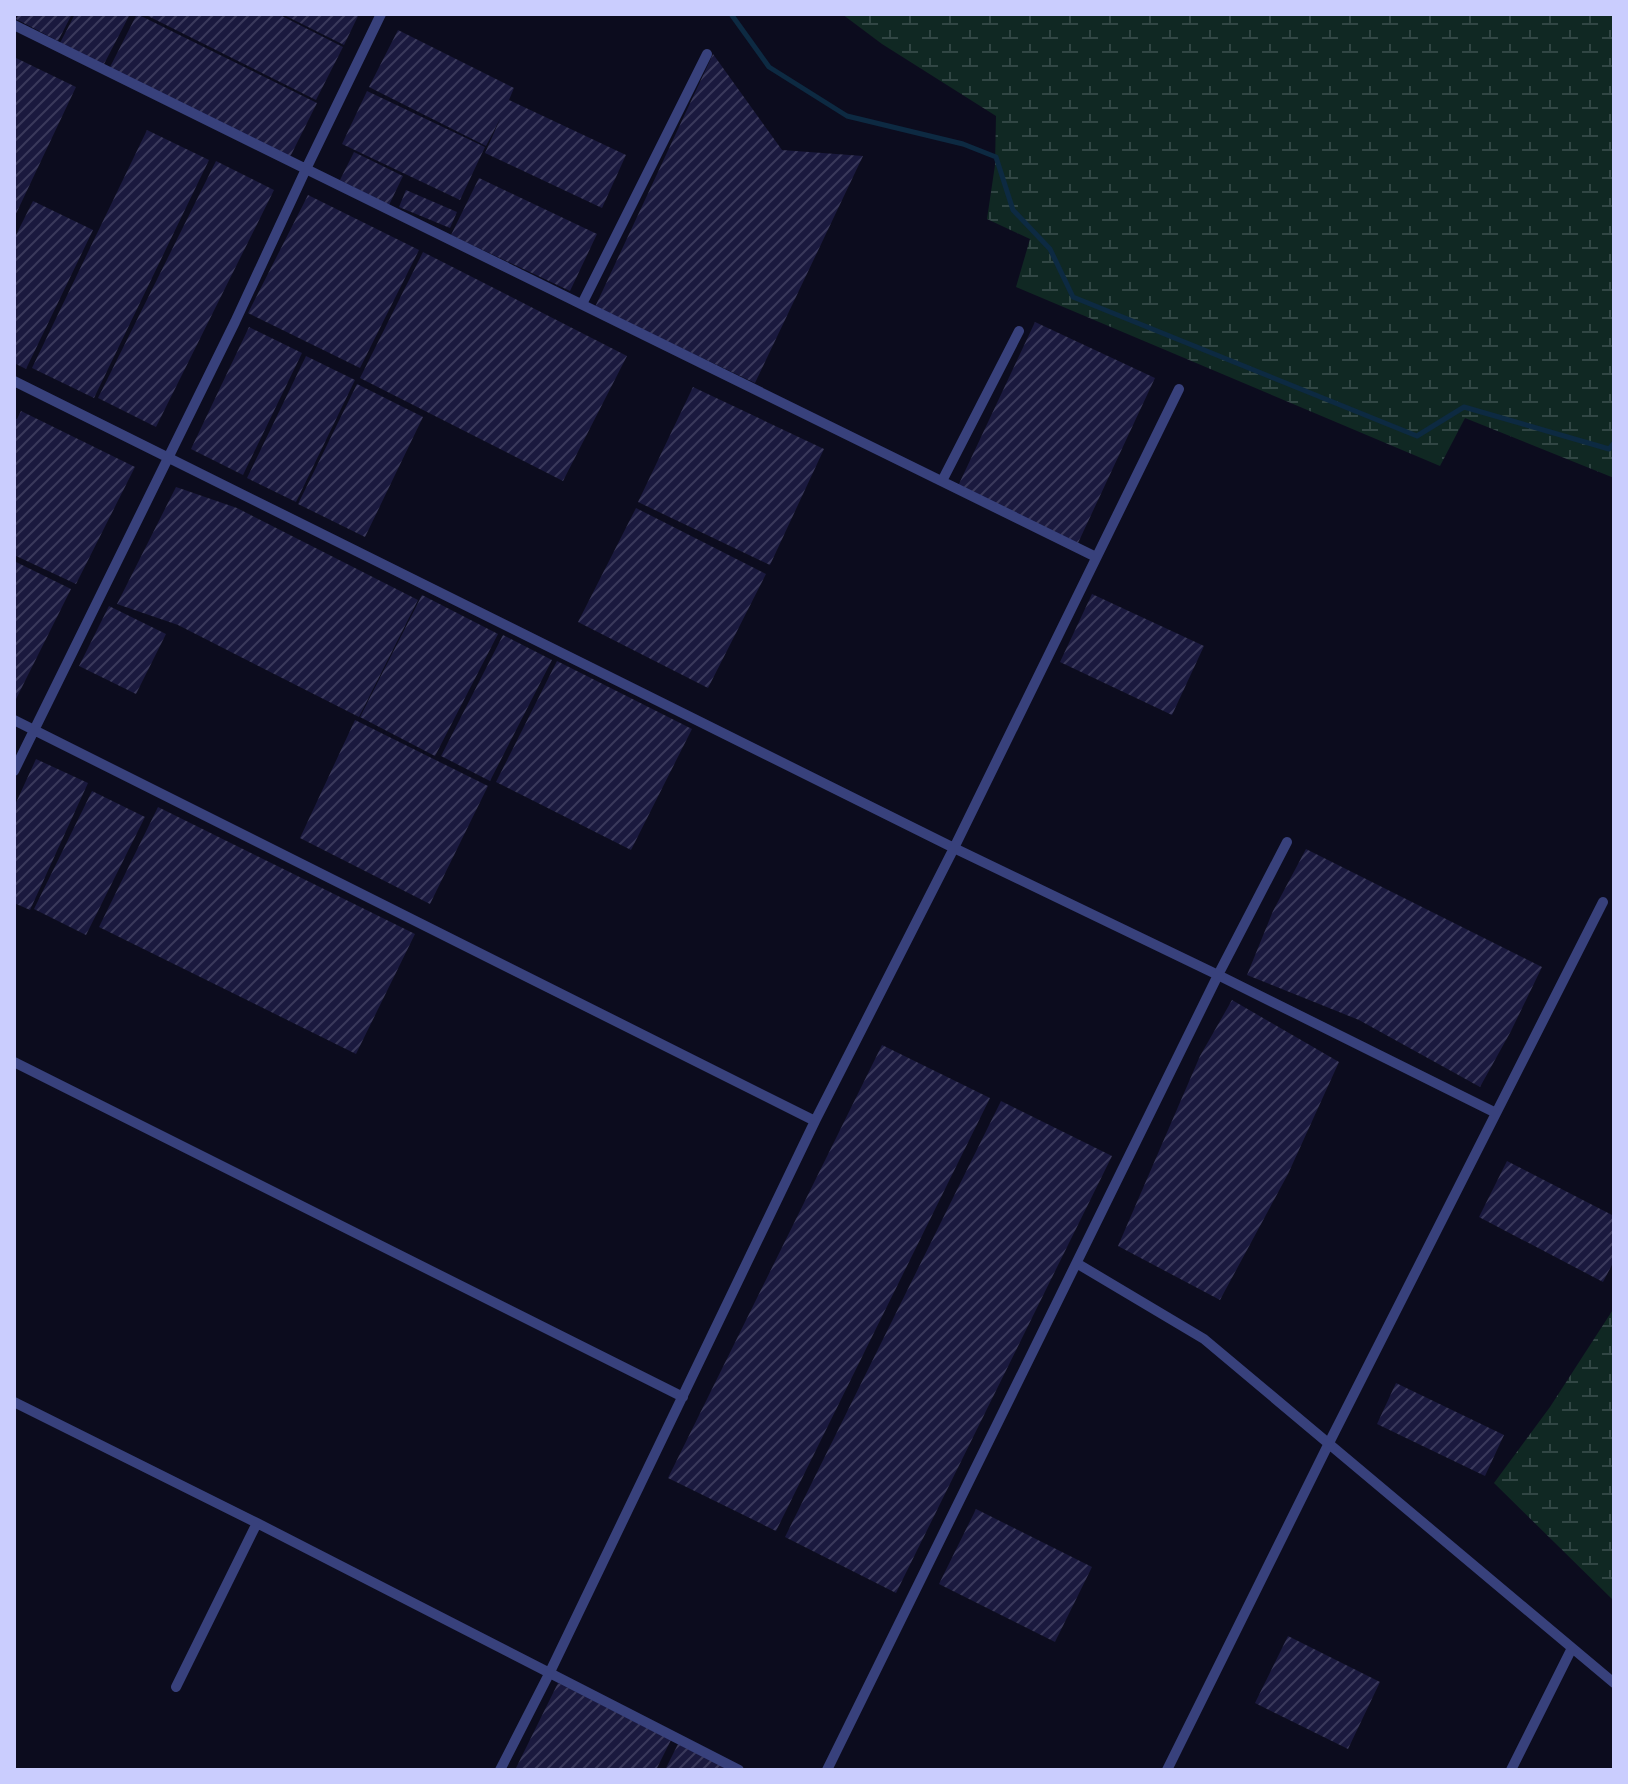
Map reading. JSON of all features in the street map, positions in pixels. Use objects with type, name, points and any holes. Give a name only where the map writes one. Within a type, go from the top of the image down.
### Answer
[{"type":"lane","points":[[14,771],[168,459],[381,14]]},
{"type":"lane","points":[[14,25],[1096,557]]},
{"type":"lane","points":[[582,304],[707,54]]},
{"type":"lane","points":[[942,481],[1019,331]]},
{"type":"lane","points":[[14,381],[954,848],[1496,1113]]},
{"type":"lane","points":[[500,1770],[815,1121],[954,848],[1179,389]]},
{"type":"lane","points":[[14,720],[815,1121]]},
{"type":"lane","points":[[827,1770],[1218,975],[1287,842]]},
{"type":"lane","points":[[1167,1770],[1603,902]]},
{"type":"lane","points":[[14,1062],[683,1397]]},
{"type":"lane","points":[[1078,1264],[1204,1339],[1614,1683]]},
{"type":"lane","points":[[14,1402],[739,1770]]},
{"type":"lane","points":[[176,1687],[257,1523]]},
{"type":"lane","points":[[1511,1770],[1572,1648]]},
{"type":"green space","points":[[842,14],[1614,14],[1614,478],[1465,418],[1440,466],[1016,287],[1030,239],[987,219],[995,165],[996,116],[882,44]]},
{"type":"green space","points":[[1614,1308],[1614,1601],[1494,1483],[1550,1407]]},
{"type":"building","points":[[18,14],[72,14],[58,41],[16,19]]},
{"type":"building","points":[[75,14],[130,14],[103,66],[60,43]]},
{"type":"building","points":[[137,14],[317,103],[289,159],[109,69]]},
{"type":"building","points":[[144,14],[278,14],[343,47],[316,100]]},
{"type":"building","points":[[282,14],[359,14],[344,45]]},
{"type":"building","points":[[398,30],[514,88],[509,100],[626,155],[602,208],[485,153],[501,117],[486,146],[369,87]]},
{"type":"building","points":[[713,54],[782,150],[863,156],[755,383],[595,307]]},
{"type":"building","points":[[14,57],[76,87],[14,218]]},
{"type":"building","points":[[367,91],[485,147],[460,200],[342,144]]},
{"type":"building","points":[[147,130],[209,160],[94,398],[32,368]]},
{"type":"building","points":[[354,152],[403,176],[389,205],[340,180]]},
{"type":"building","points":[[216,161],[274,190],[156,427],[98,398]]},
{"type":"building","points":[[479,178],[597,234],[570,291],[451,235]]},
{"type":"building","points":[[406,190],[457,212],[450,228],[399,207]]},
{"type":"building","points":[[308,195],[419,250],[360,368],[248,313]]},
{"type":"building","points":[[33,201],[93,230],[26,369],[14,363],[14,239]]},
{"type":"building","points":[[423,252],[627,356],[563,481],[360,378]]},
{"type":"building","points":[[1035,322],[1155,378],[1078,543],[958,486]]},
{"type":"building","points":[[249,327],[302,353],[243,475],[191,449]]},
{"type":"building","points":[[306,356],[355,380],[296,502],[247,478]]},
{"type":"building","points":[[357,384],[423,417],[365,537],[298,504]]},
{"type":"building","points":[[693,387],[824,449],[770,565],[638,502]]},
{"type":"building","points":[[21,411],[135,467],[76,584],[14,555],[14,418],[17,419]]},
{"type":"building","points":[[176,487],[237,508],[418,600],[359,717],[178,625],[117,604]]},
{"type":"building","points":[[636,508],[766,574],[708,688],[578,622]]},
{"type":"building","points":[[14,561],[71,589],[14,703]]},
{"type":"building","points":[[1092,594],[1204,646],[1172,715],[1060,662]]},
{"type":"building","points":[[422,595],[498,634],[435,756],[360,717]]},
{"type":"building","points":[[109,606],[166,634],[136,694],[79,666]]},
{"type":"building","points":[[503,635],[552,660],[490,781],[441,756]]},
{"type":"building","points":[[557,661],[692,729],[631,850],[496,782]]},
{"type":"building","points":[[355,720],[488,786],[430,904],[300,838]]},
{"type":"building","points":[[36,759],[88,783],[30,910],[14,903],[14,807]]},
{"type":"building","points":[[92,791],[145,817],[86,935],[34,909]]},
{"type":"building","points":[[158,807],[415,934],[356,1054],[99,927]]},
{"type":"building","points":[[1306,849],[1542,967],[1480,1087],[1359,1020],[1247,975],[1273,911]]},
{"type":"building","points":[[1232,1000],[1339,1062],[1288,1174],[1220,1300],[1118,1246],[1200,1056]]},
{"type":"building","points":[[882,1045],[990,1098],[776,1531],[668,1478]]},
{"type":"building","points":[[1001,1101],[1112,1156],[896,1593],[785,1537]]},
{"type":"building","points":[[1507,1161],[1614,1216],[1614,1261],[1603,1282],[1479,1217]]},
{"type":"building","points":[[1396,1383],[1504,1435],[1485,1476],[1377,1424]]},
{"type":"building","points":[[976,1509],[1092,1567],[1055,1642],[939,1584]]},
{"type":"building","points":[[1288,1636],[1380,1682],[1348,1749],[1255,1703]]},
{"type":"building","points":[[558,1683],[671,1740],[656,1770],[515,1770]]},
{"type":"building","points":[[678,1744],[730,1770],[665,1770]]},
{"type":"waterway","points":[[731,14],[769,67],[847,116],[963,144],[996,157],[1013,210],[1050,249],[1073,297],[1417,436],[1464,407],[1609,449],[1614,443]]}]
